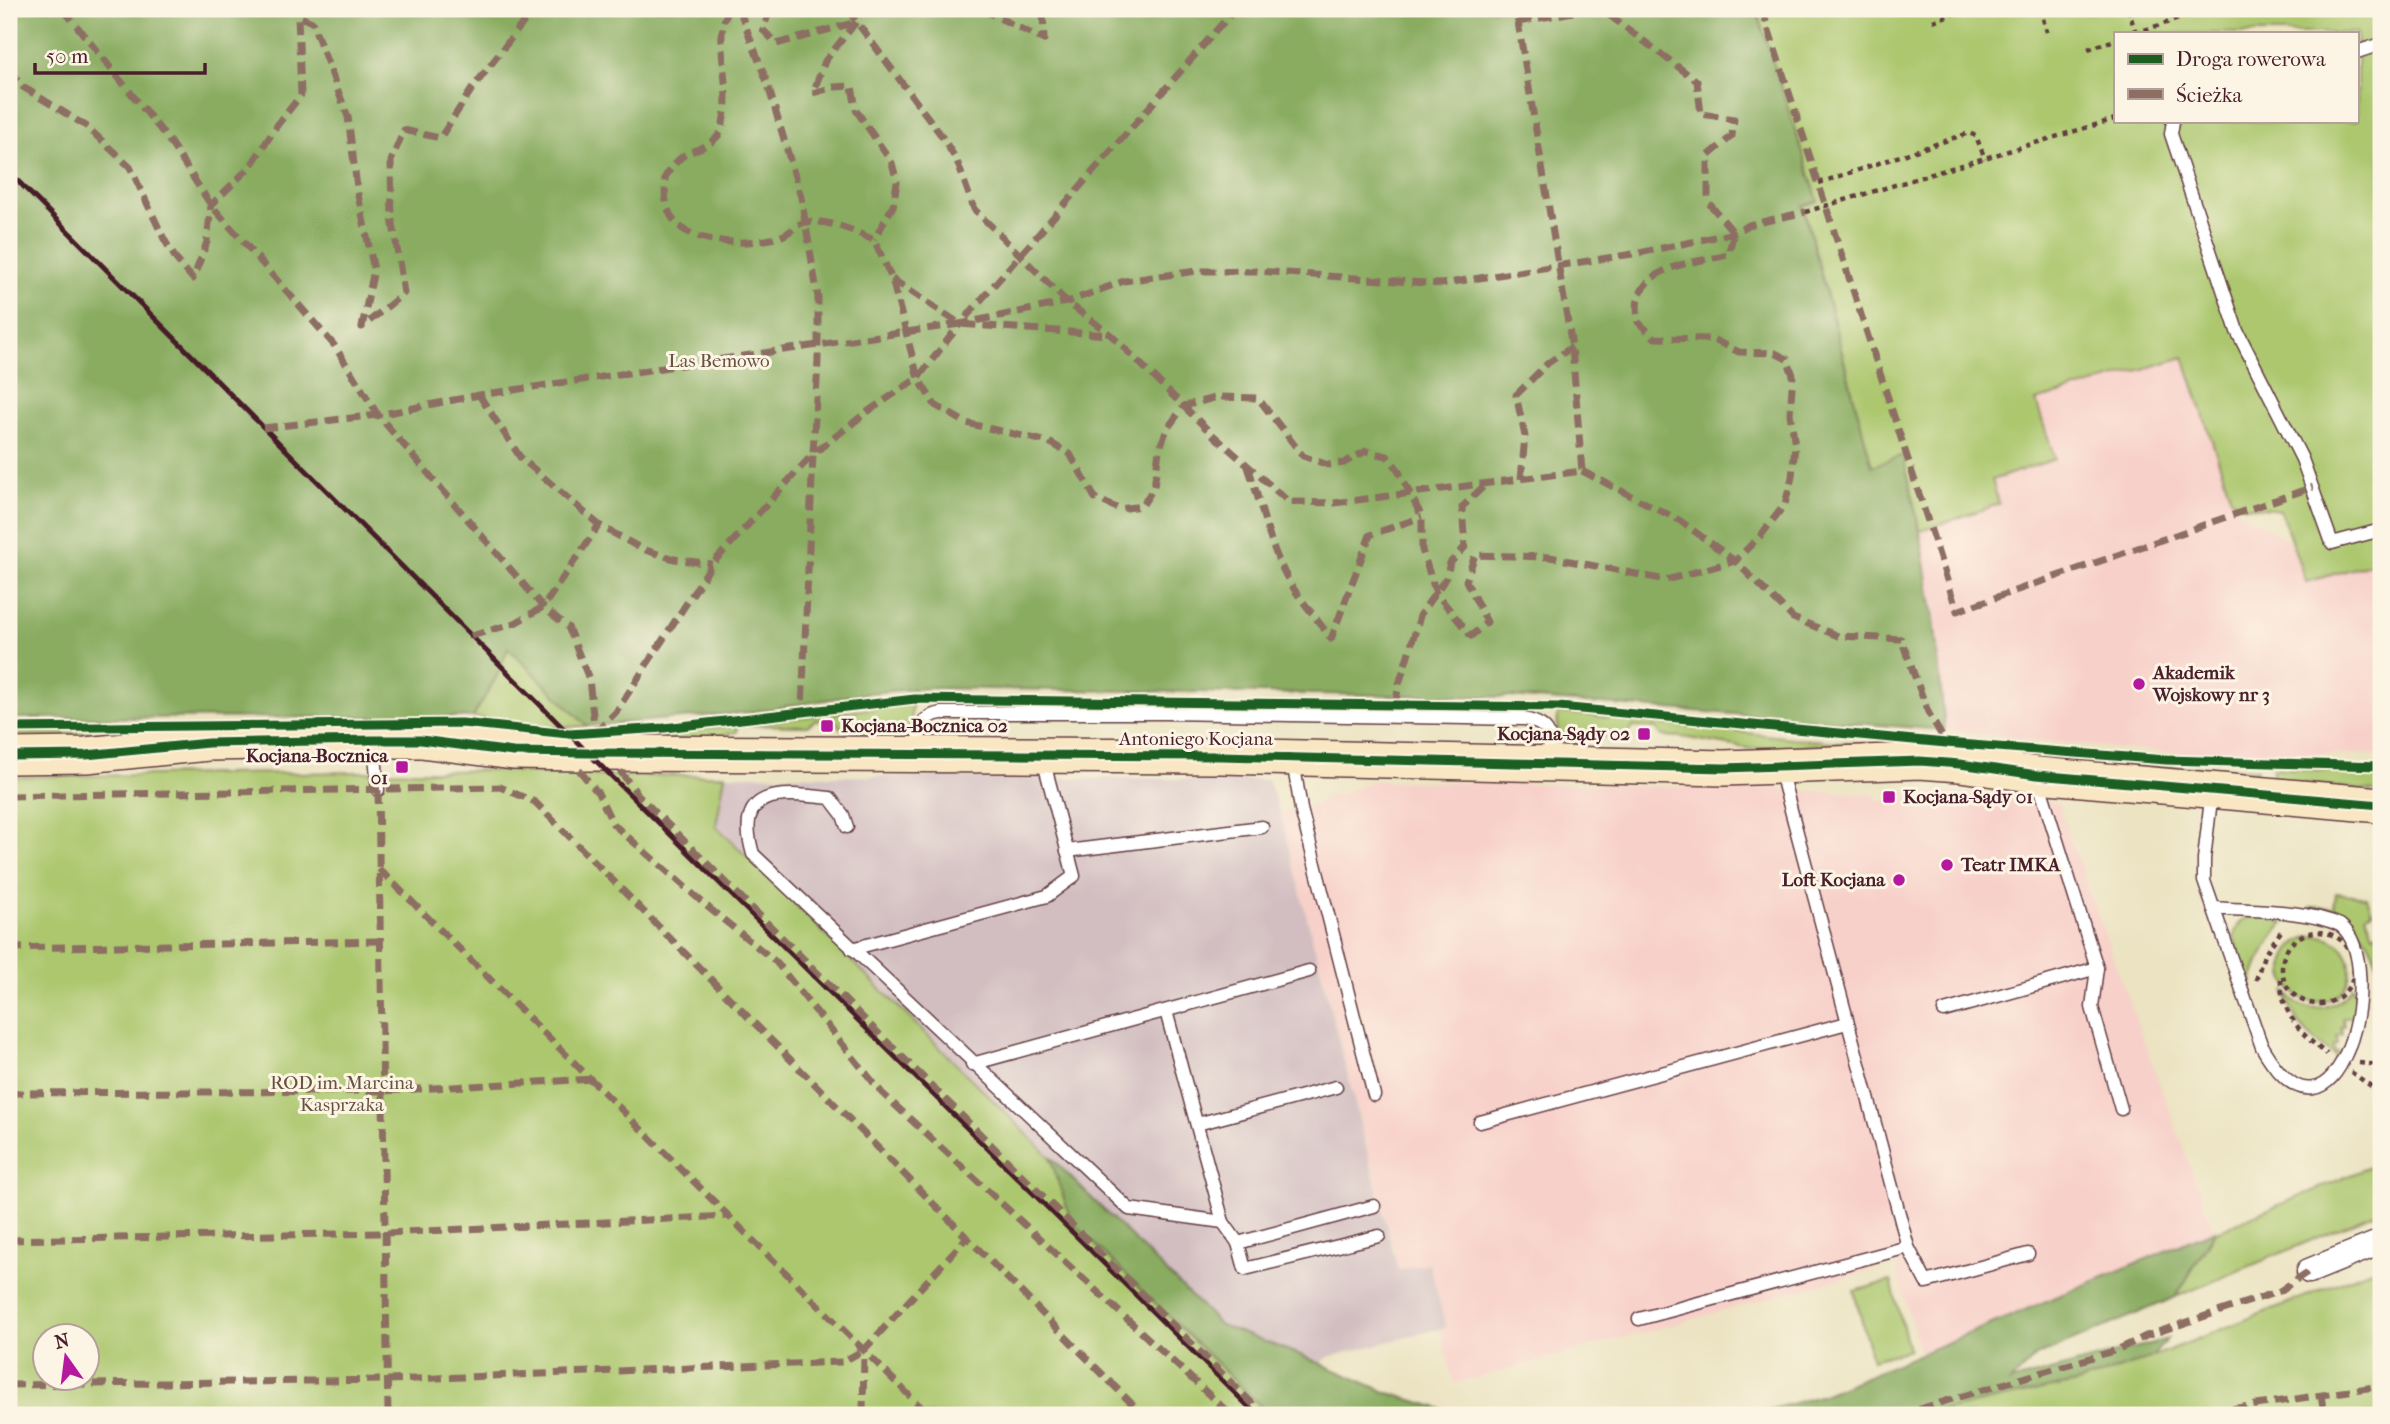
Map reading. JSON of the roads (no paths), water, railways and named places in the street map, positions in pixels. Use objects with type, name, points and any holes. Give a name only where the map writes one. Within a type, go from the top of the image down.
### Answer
[{"type":"street","name":"Antoniego Kocjana","points":[[9,756],[86,755],[208,743],[421,740],[513,751],[1296,757],[1724,768],[1920,761],[2037,775],[2381,805]]},
{"type":"street","points":[[2309,1271],[2381,1242]]},
{"type":"lane","points":[[2358,52],[2381,44]]},
{"type":"lane","points":[[2173,122],[2171,134],[2237,331],[2302,459],[2332,543],[2381,530]]},
{"type":"lane","points":[[919,755],[920,729],[929,715],[1166,713],[1524,719],[1546,728],[1550,739],[1549,763]]},
{"type":"lane","points":[[374,740],[378,790]]},
{"type":"lane","points":[[852,949],[1047,896],[1074,876],[1042,755]]},
{"type":"lane","points":[[1296,757],[1295,773],[1301,809],[1374,1095]]},
{"type":"lane","points":[[1779,767],[1908,1247],[1926,1282],[2028,1254]]},
{"type":"lane","points":[[2037,775],[2098,968],[2092,1007],[2120,1109]]},
{"type":"lane","points":[[2212,790],[2204,881],[2262,1047],[2272,1066],[2283,1077],[2308,1089],[2325,1085],[2351,1066],[2363,1047]]},
{"type":"lane","points":[[847,827],[843,815],[830,798],[786,793],[772,796],[756,805],[748,821],[747,835],[753,854],[972,1064],[1129,1209],[1223,1222]]},
{"type":"lane","points":[[1068,852],[1262,827]]},
{"type":"lane","points":[[2213,908],[2292,914],[2342,925],[2358,938],[2371,969]]},
{"type":"lane","points":[[1944,1011],[2098,968]]},
{"type":"lane","points":[[972,1064],[1309,971]]},
{"type":"lane","points":[[1166,1011],[1223,1222],[1238,1243],[1245,1269],[1380,1236]]},
{"type":"lane","points":[[1480,1122],[1847,1023]]},
{"type":"lane","points":[[1197,1124],[1336,1087]]},
{"type":"lane","points":[[1238,1243],[1374,1206]]},
{"type":"lane","points":[[1639,1319],[1908,1247]]},
{"type":"railway","points":[[9,172],[588,753],[1257,1415]]},
{"type":"place","name":"Akademik Wojskowy nr 3","points":[[2139,684]]},
{"type":"place","name":"Kocjana-Bocznica 02","points":[[827,726]]},
{"type":"place","name":"Kocjana-Sądy 02","points":[[1644,734]]},
{"type":"place","name":"Kocjana-Bocznica 01","points":[[402,767]]},
{"type":"place","name":"Kocjana-Sądy 01","points":[[1889,797]]},
{"type":"place","name":"Teatr IMKA","points":[[1947,865]]},
{"type":"place","name":"Loft Kocjana","points":[[1899,880]]},
{"type":"park label","name":"Las Bemowo","points":[[719,361]]},
{"type":"park label","name":"ROD im. Marcina Kasprzaka","points":[[342,1094]]}]
